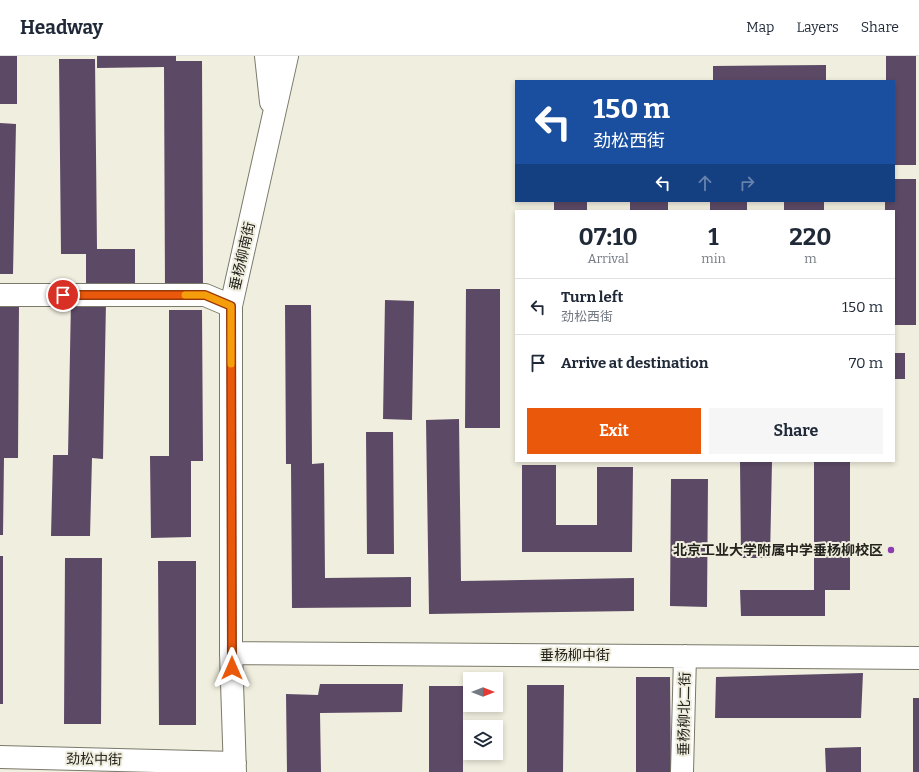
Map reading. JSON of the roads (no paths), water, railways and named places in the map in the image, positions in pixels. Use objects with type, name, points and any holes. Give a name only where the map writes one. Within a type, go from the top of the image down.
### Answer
[{"type":"street","points":[[266,56],[273,120]]},
{"type":"street","name":"垂杨柳南街","points":[[235,767],[231,652],[231,306],[287,56]]},
{"type":"street","points":[[0,295],[205,295],[231,306]]},
{"type":"street","name":"垂杨柳中街","points":[[231,652],[919,658]]},
{"type":"street","name":"垂杨柳北二街","points":[[682,772],[685,656]]},
{"type":"street","name":"劲松中街","points":[[0,757],[235,767]]},
{"type":"place","name":"北京工业大学附属中学垂杨柳校区","points":[[891,550]]}]
